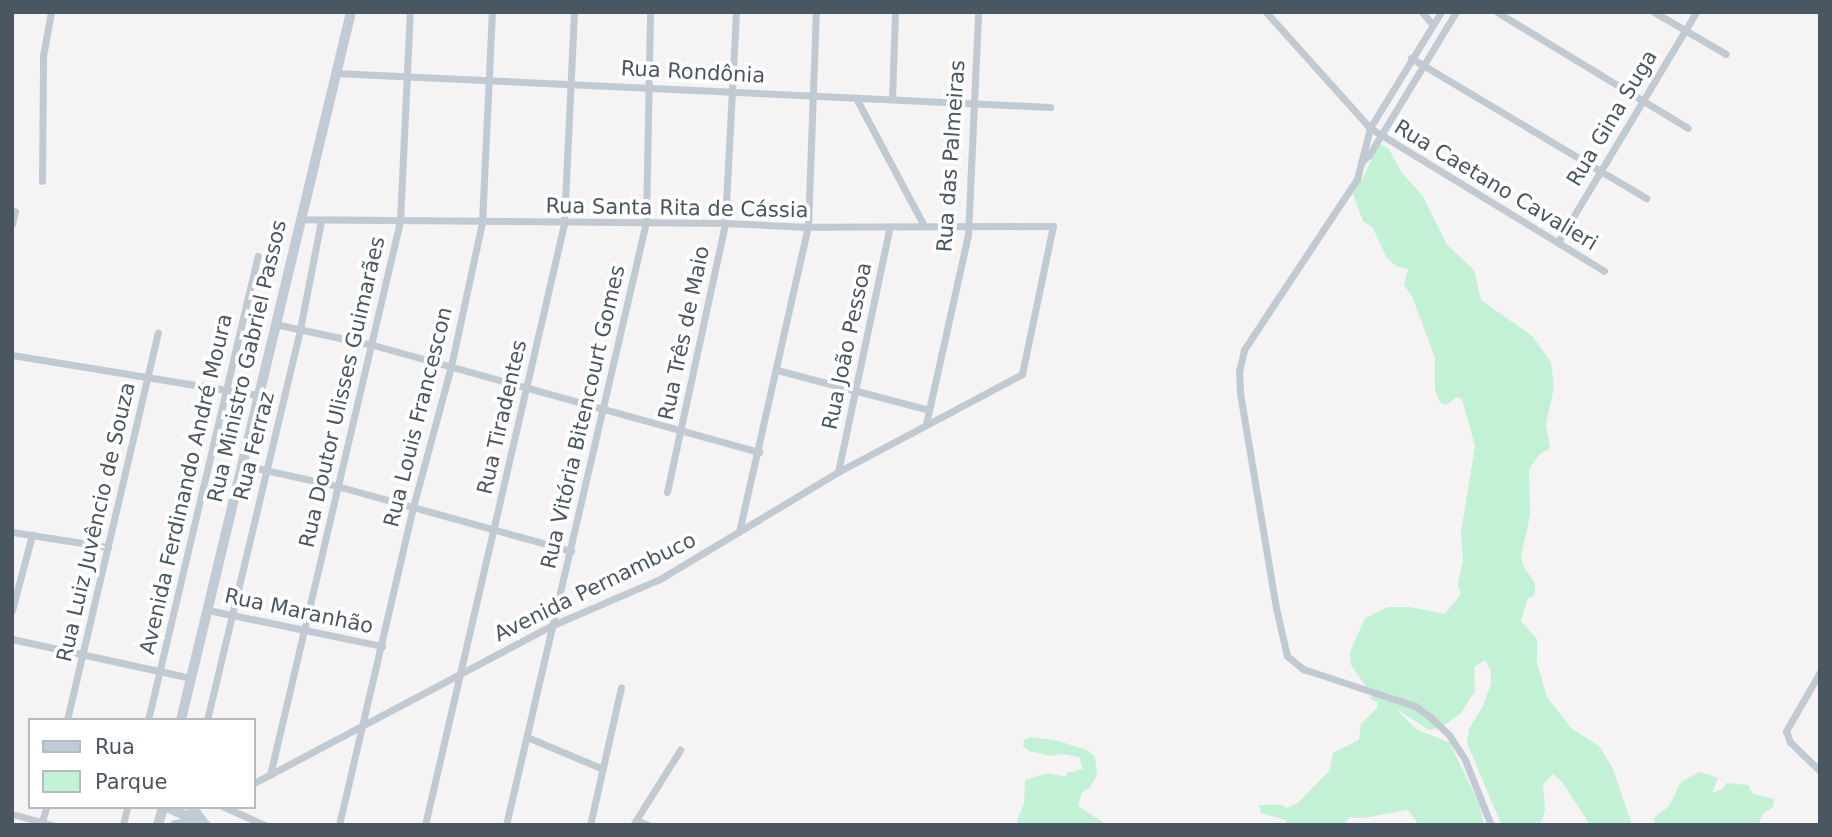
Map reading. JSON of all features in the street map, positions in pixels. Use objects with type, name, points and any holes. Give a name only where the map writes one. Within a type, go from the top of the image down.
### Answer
[{"type":"main road","name":"Rua Ministro Gabriel Passos","points":[[181,718],[351,12]]},
{"type":"main road","points":[[170,809],[206,825]]},
{"type":"main road","points":[[193,809],[206,825]]},
{"type":"main road","points":[[174,825],[189,821],[206,825]]},
{"type":"street","points":[[42,181],[43,56],[51,12]]},
{"type":"street","name":"Rua Doutor Ulisses Guimarães","points":[[270,775],[400,221],[410,12]]},
{"type":"street","name":"Rua Louis Francescon","points":[[339,825],[413,507],[451,366],[482,223],[486,80],[492,12]]},
{"type":"street","name":"Rua Tiradentes","points":[[425,825],[564,224],[574,12]]},
{"type":"street","name":"Rua Vitória Bitencourt Gomes","points":[[506,825],[646,222],[650,12]]},
{"type":"street","name":"Rua Três de Maio","points":[[667,492],[725,223],[736,12]]},
{"type":"street","points":[[739,532],[808,227],[816,12]]},
{"type":"street","points":[[892,99],[895,12]]},
{"type":"street","name":"Rua das Palmeiras","points":[[926,424],[968,235],[978,12]]},
{"type":"street","name":"Rua Caetano Cavalieri","points":[[1266,12],[1370,128],[1604,271]]},
{"type":"street","points":[[1422,12],[1433,25]]},
{"type":"street","points":[[1441,12],[1370,128],[1356,179],[1244,350],[1240,361],[1240,393],[1282,645],[1292,662],[1303,669],[1415,706],[1430,717],[1450,735],[1465,760],[1491,825]]},
{"type":"street","points":[[1361,162],[1381,136],[1456,12]]},
{"type":"street","points":[[1497,12],[1688,128]]},
{"type":"street","points":[[1654,12],[1726,54]]},
{"type":"street","name":"Rua Gina Suga","points":[[1558,242],[1696,12]]},
{"type":"street","points":[[1411,58],[1646,198]]},
{"type":"street","name":"Rua Rondônia","points":[[335,73],[1050,107]]},
{"type":"street","points":[[856,98],[923,224]]},
{"type":"street","points":[[12,224],[15,211]]},
{"type":"street","name":"Rua Santa Rita de Cássia","points":[[300,219],[564,224],[725,223],[808,227],[923,224],[1053,226],[1022,374]]},
{"type":"street","name":"Rua Ferraz","points":[[207,718],[300,328],[321,221]]},
{"type":"street","name":"Rua João Pessoa","points":[[838,472],[890,226]]},
{"type":"street","name":"Avenida Ferdinando André Moura","points":[[149,718],[258,256]]},
{"type":"street","points":[[275,324],[373,345],[759,452]]},
{"type":"street","name":"Rua Luiz Juvêncio de Souza","points":[[68,718],[158,333]]},
{"type":"street","points":[[12,355],[257,395]]},
{"type":"street","points":[[777,370],[929,410]]},
{"type":"street","name":"Avenida Pernambuco","points":[[256,782],[553,625],[660,579],[838,472],[1022,374]]},
{"type":"street","points":[[243,465],[337,486],[571,551]]},
{"type":"street","points":[[12,532],[108,547]]},
{"type":"street","points":[[12,610],[32,535]]},
{"type":"street","name":"Rua Maranhão","points":[[208,610],[382,646]]},
{"type":"street","points":[[12,639],[83,657],[191,678]]},
{"type":"street","points":[[1820,672],[1786,731],[1790,743],[1820,771]]},
{"type":"street","points":[[590,825],[621,687]]},
{"type":"street","points":[[527,737],[603,769]]},
{"type":"street","points":[[648,825],[635,822],[680,750]]},
{"type":"street","points":[[229,809],[265,825]]},
{"type":"street","points":[[12,814],[52,825]]},
{"type":"green space","points":[[1379,143],[1389,149],[1401,172],[1422,195],[1447,245],[1474,270],[1481,300],[1532,336],[1551,362],[1554,387],[1546,424],[1550,448],[1539,455],[1529,469],[1530,515],[1521,557],[1524,568],[1535,583],[1535,590],[1534,596],[1528,598],[1521,621],[1537,639],[1537,663],[1547,697],[1571,728],[1600,747],[1613,769],[1632,825],[1590,825],[1563,783],[1553,774],[1543,784],[1545,809],[1542,821],[1536,825],[1501,824],[1467,743],[1469,729],[1483,706],[1491,684],[1491,671],[1485,660],[1474,667],[1475,691],[1461,713],[1442,727],[1429,730],[1395,708],[1416,729],[1450,743],[1480,806],[1484,825],[1419,825],[1408,810],[1362,818],[1350,817],[1343,825],[1286,825],[1286,820],[1261,813],[1259,805],[1282,805],[1287,808],[1298,803],[1330,770],[1333,753],[1359,740],[1361,724],[1377,708],[1378,702],[1370,699],[1372,695],[1351,665],[1350,652],[1365,618],[1387,607],[1410,607],[1445,614],[1461,594],[1458,584],[1463,559],[1461,532],[1475,446],[1462,399],[1457,397],[1446,405],[1440,402],[1435,390],[1435,358],[1412,296],[1404,285],[1408,269],[1396,266],[1386,257],[1373,228],[1363,221],[1352,192],[1364,176]]},
{"type":"green space","points":[[1031,737],[1058,741],[1087,750],[1095,757],[1097,775],[1090,787],[1082,792],[1078,806],[1107,825],[1019,825],[1017,820],[1024,804],[1025,780],[1048,773],[1066,777],[1067,773],[1083,769],[1079,757],[1062,754],[1050,756],[1029,751],[1023,746],[1024,740]]},
{"type":"green space","points":[[1700,772],[1718,778],[1712,793],[1723,789],[1726,783],[1748,785],[1753,794],[1774,799],[1773,807],[1763,814],[1758,825],[1653,825],[1655,817],[1669,806],[1681,782]]}]
